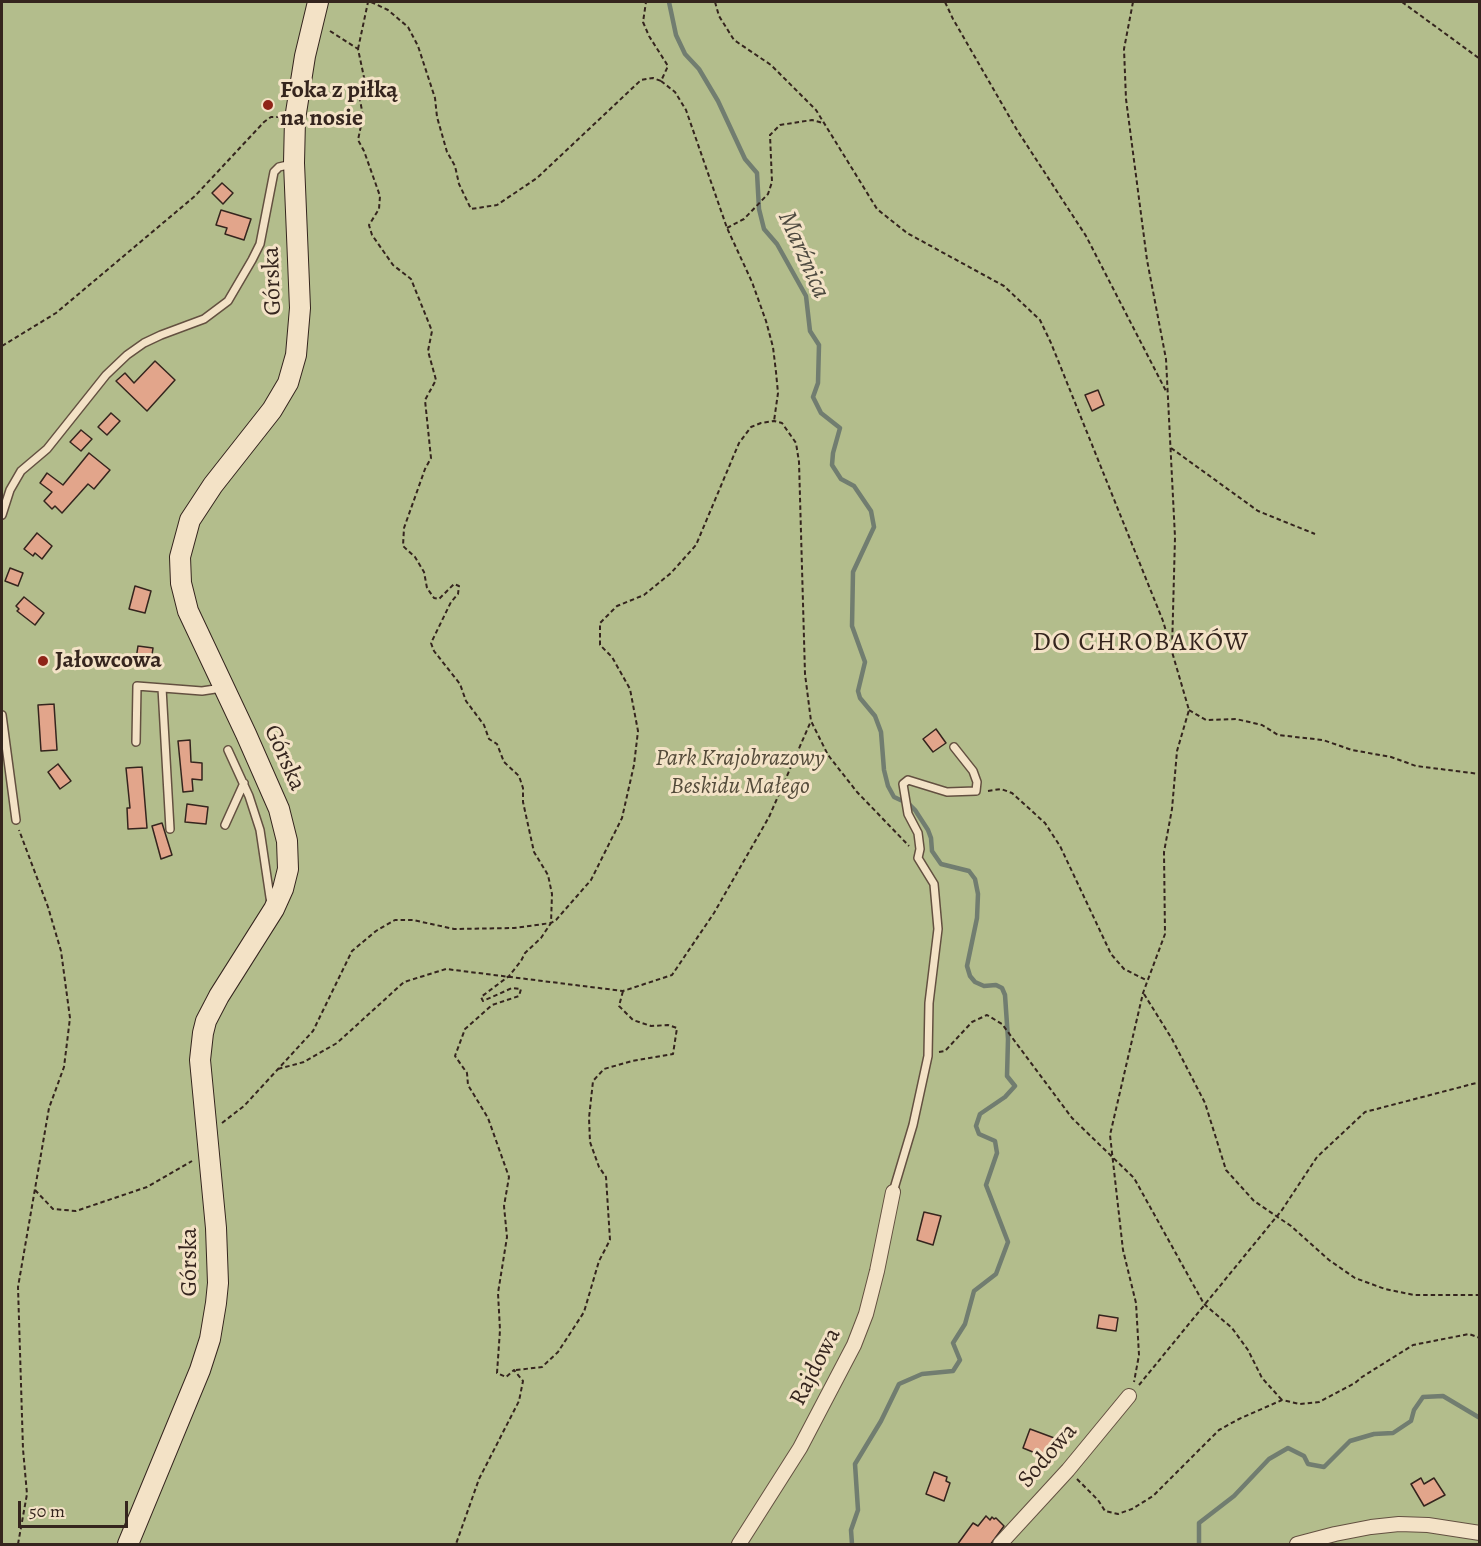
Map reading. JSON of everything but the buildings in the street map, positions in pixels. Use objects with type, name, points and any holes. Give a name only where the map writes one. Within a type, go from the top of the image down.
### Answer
[{"type":"street","name":"Górska","points":[[128,1545],[193,1388],[213,1324],[218,1260],[200,1054],[206,1021],[219,996],[274,909],[283,889],[288,868],[287,841],[270,784],[188,610],[181,583],[180,557],[185,533],[198,508],[213,485],[272,410],[293,370],[299,342],[300,318],[294,163],[295,119],[305,56],[316,9]]},
{"type":"street","name":"Rajdowa","points":[[739,1545],[800,1448],[854,1346],[866,1314],[893,1192]]},
{"type":"street","name":"Sodowa","points":[[1000,1545],[1068,1470],[1129,1396]]},
{"type":"street","points":[[1297,1545],[1335,1534],[1399,1524],[1428,1525],[1479,1533]]},
{"type":"lane","points":[[2,515],[10,490],[21,471],[46,449],[120,361],[144,343],[204,319],[228,301],[260,244],[274,172],[279,167],[294,163]]},
{"type":"lane","points":[[136,742],[137,686],[213,691],[225,688]]},
{"type":"lane","points":[[162,688],[170,829]]},
{"type":"lane","points":[[2,715],[16,820]]},
{"type":"lane","points":[[893,1192],[913,1125],[928,1056],[929,1003],[938,929],[934,884],[918,858],[920,849],[918,833],[908,814],[903,784],[908,780],[947,792],[976,792],[977,782],[974,771],[954,747]]},
{"type":"lane","points":[[228,750],[244,783],[260,830],[267,887],[274,909]]},
{"type":"lane","points":[[225,825],[244,783]]},
{"type":"path","points":[[551,923],[552,894],[548,875],[534,852],[519,776],[504,762],[497,744],[489,739],[484,725],[466,701],[460,684],[434,651],[431,643],[458,594],[459,586],[454,584],[439,599],[434,598],[427,588],[424,572],[415,557],[403,546],[405,528],[424,469],[431,458],[425,400],[436,380],[428,351],[432,331],[411,279],[393,266],[372,235],[369,225],[379,209],[380,196],[358,140],[363,116],[360,100],[365,82],[358,49],[369,2],[388,10],[408,27],[418,46],[435,98],[437,117],[447,152],[455,166],[459,184],[471,209],[497,205],[537,178],[641,80],[653,78],[675,92],[686,110],[727,228],[752,282],[773,347],[778,393],[774,421]]},
{"type":"path","points":[[646,2],[643,22],[668,66],[661,81]]},
{"type":"path","points":[[716,2],[719,16],[734,40],[771,65],[816,110],[877,209],[907,233],[1004,286],[1040,320],[1052,342],[1163,621],[1189,710],[1177,751],[1172,809],[1164,852],[1166,934],[1143,993],[1110,1135],[1123,1250],[1136,1303],[1139,1355],[1137,1374],[1129,1396]]},
{"type":"path","points":[[945,2],[952,19],[1017,130],[1086,236],[1168,395]]},
{"type":"path","points":[[1134,2],[1124,49],[1126,99],[1147,260],[1166,359],[1175,537],[1172,653]]},
{"type":"path","points":[[1402,2],[1479,59]]},
{"type":"path","points":[[316,9],[335,35],[358,49]]},
{"type":"path","points":[[2,346],[56,313],[154,232],[195,196],[264,122],[271,117],[295,119]]},
{"type":"path","points":[[727,228],[744,219],[768,194],[772,182],[770,135],[780,125],[812,120],[825,123]]},
{"type":"path","points":[[623,991],[619,1006],[633,1020],[651,1026],[668,1025],[677,1028],[673,1054],[632,1061],[604,1069],[593,1081],[589,1118],[590,1142],[599,1167],[606,1177],[610,1240],[599,1262],[584,1312],[558,1352],[542,1367],[514,1370],[506,1377],[497,1372],[500,1330],[498,1293],[507,1238],[504,1206],[509,1178],[488,1118],[468,1085],[467,1072],[455,1056],[465,1029],[492,1005],[519,996],[521,989],[512,987],[483,1001],[481,997],[508,976],[521,962],[525,953],[541,938],[551,923],[591,880],[622,818],[634,765],[638,731],[630,689],[612,657],[600,645],[600,623],[617,606],[644,595],[671,573],[696,545],[740,443],[751,427],[774,421],[782,423],[796,442],[799,462],[805,674],[811,721],[828,755],[857,792],[902,837],[918,858]]},
{"type":"path","points":[[1171,448],[1258,511],[1315,534]]},
{"type":"path","points":[[1189,710],[1206,720],[1236,719],[1262,725],[1278,735],[1323,740],[1352,750],[1391,757],[1416,766],[1479,774]]},
{"type":"path","points":[[277,1070],[304,1062],[337,1043],[404,981],[446,969],[623,991],[672,975],[714,913],[769,817],[811,721]]},
{"type":"path","points":[[976,792],[1001,789],[1012,793],[1045,823],[1060,846],[1111,954],[1124,969],[1148,980]]},
{"type":"path","points":[[16,820],[48,907],[60,951],[70,1018],[64,1067],[49,1108],[18,1287],[23,1449],[27,1494],[18,1545]]},
{"type":"path","points":[[34,1190],[53,1209],[76,1211],[147,1187],[194,1160],[207,1138],[244,1106],[313,1030],[352,951],[376,931],[395,920],[413,920],[454,929],[551,923]]},
{"type":"path","points":[[1143,993],[1172,1039],[1205,1103],[1226,1170],[1254,1201],[1276,1218],[1292,1226],[1329,1260],[1355,1278],[1385,1289],[1414,1294],[1479,1296]]},
{"type":"path","points":[[928,1056],[945,1051],[972,1023],[987,1015],[1002,1024],[1072,1118],[1134,1178],[1204,1304],[1232,1328],[1248,1350],[1262,1378],[1282,1400],[1300,1404],[1319,1402],[1355,1383],[1413,1345],[1469,1334],[1479,1338]]},
{"type":"path","points":[[1129,1396],[1276,1218],[1317,1157],[1365,1112],[1479,1082]]},
{"type":"path","points":[[456,1545],[479,1479],[519,1401],[523,1381],[514,1370]]},
{"type":"path","points":[[1068,1470],[1098,1500],[1105,1511],[1118,1514],[1132,1509],[1153,1496],[1219,1430],[1282,1400]]},
{"type":"green space","name":"Park Krajobrazowy Beskidu Małego","points":[[2,2],[1479,2],[1479,1544],[2,1544]]},
{"type":"waterway","name":"Marźnica","points":[[669,2],[676,35],[685,54],[699,69],[718,101],[745,159],[757,173],[759,209],[764,229],[777,244],[806,296],[810,331],[819,345],[818,383],[813,397],[821,413],[840,428],[832,465],[841,479],[854,486],[871,511],[874,527],[853,572],[852,626],[865,662],[858,691],[860,698],[875,716],[881,732],[884,770],[888,786],[894,797],[909,804],[915,810],[928,830],[932,851],[941,864],[969,871],[975,879],[978,894],[977,918],[967,966],[975,982],[984,986],[996,985],[1002,988],[1005,995],[1008,1039],[1007,1076],[1015,1086],[1005,1097],[980,1114],[976,1126],[979,1134],[995,1141],[997,1153],[986,1185],[1008,1242],[996,1274],[974,1291],[965,1324],[953,1343],[960,1360],[953,1371],[922,1374],[899,1384],[881,1421],[855,1464],[858,1510],[851,1530],[852,1544]]},
{"type":"waterway","points":[[1199,1544],[1199,1523],[1234,1496],[1269,1459],[1288,1448],[1304,1456],[1308,1464],[1324,1467],[1350,1441],[1374,1434],[1393,1433],[1411,1421],[1414,1410],[1423,1397],[1443,1396],[1480,1418]]},
{"type":"place","name":"Foka z piłką na nosie","points":[[268,105]]},
{"type":"place","name":"Jałowcowa","points":[[43,661]]},
{"type":"district","name":"DO CHROBAKÓW","points":[[1141,644]]}]
